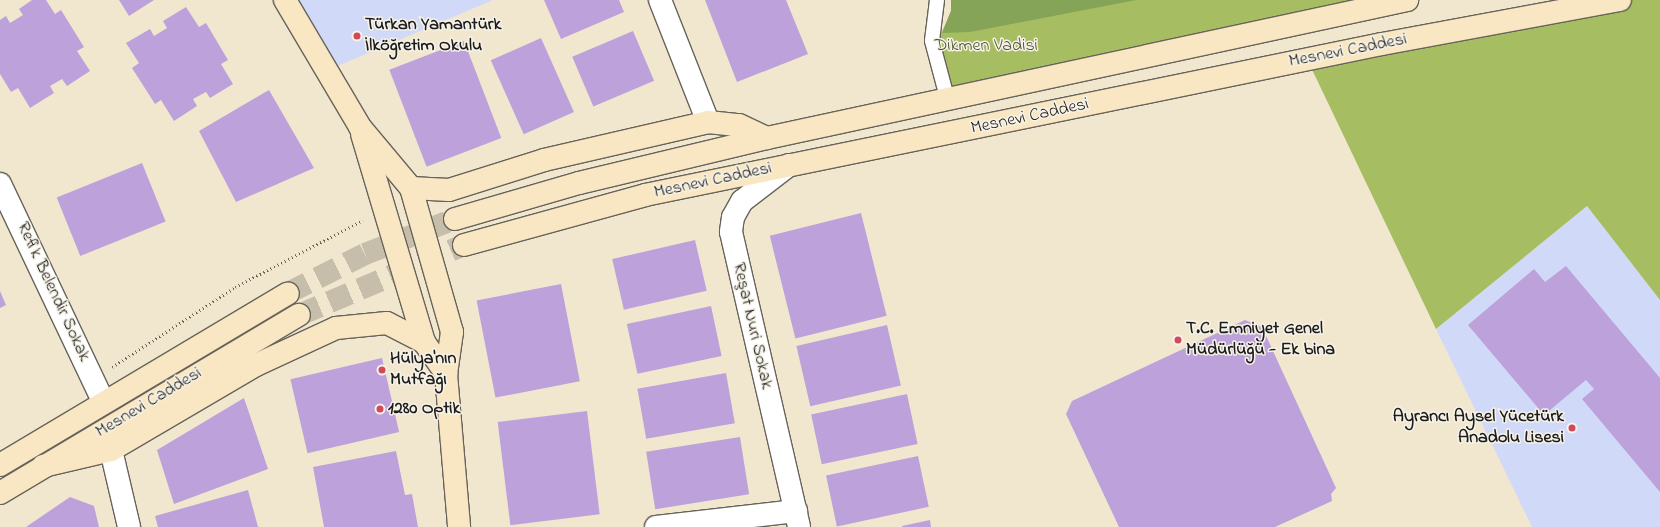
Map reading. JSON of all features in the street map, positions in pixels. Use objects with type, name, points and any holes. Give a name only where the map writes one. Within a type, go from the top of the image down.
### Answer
[{"type":"main road","points":[[285,0],[360,127],[411,188],[452,332],[446,374],[459,527]]},
{"type":"main road","name":"Mesnevi Caddesi","points":[[455,219],[579,183],[767,138],[948,101],[1406,0]]},
{"type":"main road","name":"Mesnevi Caddesi","points":[[464,245],[645,195],[1382,44],[1610,1]]},
{"type":"main road","name":"Mesnevi Caddesi","points":[[411,188],[449,190],[544,160],[708,122],[739,125],[767,138]]},
{"type":"main road","points":[[360,127],[393,244],[424,342],[446,374]]},
{"type":"main road","name":"Mesnevi Caddesi","points":[[0,465],[103,401],[288,293]]},
{"type":"main road","name":"Mesnevi Caddesi","points":[[0,493],[299,314]]},
{"type":"main road","points":[[43,466],[111,450],[256,365],[336,328],[387,323],[424,342]]},
{"type":"street","points":[[660,0],[708,122]]},
{"type":"street","name":"Reşat Nuri Sokak","points":[[789,165],[742,201],[733,217],[731,232],[798,519]]},
{"type":"street","name":"Refik Belendir Sokak","points":[[0,184],[94,379],[103,401]]},
{"type":"street","points":[[111,450],[129,527]]},
{"type":"street","points":[[656,527],[798,519]]},
{"type":"lane","points":[[937,0],[932,41],[948,101]]},
{"type":"path","points":[[94,379],[234,287],[364,220]]},
{"type":"shaded area","name":"Türkan Yamantürk İlköğretim Okulu","points":[[285,0],[493,0],[326,71]]},
{"type":"shaded area","name":"Ayrancı Aysel Yücetürk Anadolu Lisesi","points":[[1587,206],[1660,300],[1660,527],[1532,527],[1436,329]]},
{"type":"green space","name":"Dikmen Vadisi","points":[[951,0],[1407,0],[948,101],[932,41],[942,32],[951,11]]},
{"type":"green space","points":[[951,0],[1136,0],[970,32],[942,33],[951,11]]},
{"type":"green space","points":[[1620,0],[1660,0],[1660,300],[1587,206],[1436,329],[1307,59]]},
{"type":"building","points":[[32,0],[46,0],[55,14],[61,10],[84,47],[77,51],[90,71],[67,86],[62,79],[50,86],[54,93],[30,108],[18,88],[11,92],[0,74],[0,20],[6,16],[10,23],[23,15],[19,9]]},
{"type":"building","points":[[119,0],[154,0],[129,16]]},
{"type":"building","points":[[544,0],[619,0],[624,12],[561,39]]},
{"type":"building","points":[[705,0],[786,0],[808,54],[737,82]]},
{"type":"building","points":[[186,7],[199,27],[206,23],[228,60],[221,64],[233,84],[210,98],[206,92],[193,99],[197,106],[174,121],[161,100],[155,104],[132,68],[139,63],[126,43],[150,29],[154,36],[167,28],[163,21]]},
{"type":"building","points":[[633,31],[654,81],[593,106],[572,57]]},
{"type":"building","points":[[541,38],[574,112],[524,134],[491,60]]},
{"type":"building","points":[[464,41],[501,138],[427,167],[389,70]]},
{"type":"building","points":[[269,90],[314,168],[236,202],[199,131]]},
{"type":"building","points":[[142,163],[166,221],[80,256],[57,197]]},
{"type":"building","points":[[861,213],[887,316],[795,339],[770,236]]},
{"type":"building","points":[[695,240],[707,291],[624,310],[612,259]]},
{"type":"building","points":[[1566,266],[1660,378],[1660,492],[1582,399],[1594,389],[1586,380],[1544,415],[1468,325],[1534,269],[1545,282]]},
{"type":"building","points":[[561,284],[580,381],[495,398],[477,300]]},
{"type":"building","points":[[0,291],[6,305],[0,308]]},
{"type":"building","points":[[711,306],[722,356],[637,374],[627,324]]},
{"type":"building","points":[[1245,320],[1262,327],[1336,488],[1331,494],[1332,501],[1275,527],[1119,527],[1066,414],[1072,401]]},
{"type":"building","points":[[887,325],[901,385],[810,406],[796,346]]},
{"type":"building","points":[[382,358],[399,432],[308,453],[290,379]]},
{"type":"building","points":[[726,373],[735,423],[646,439],[637,389]]},
{"type":"building","points":[[907,394],[918,444],[822,464],[811,414]]},
{"type":"building","points":[[244,398],[268,469],[174,504],[157,450]]},
{"type":"building","points":[[587,411],[600,514],[510,525],[498,422]]},
{"type":"building","points":[[740,437],[749,494],[655,509],[646,452]]},
{"type":"building","points":[[396,451],[405,495],[412,494],[418,527],[324,527],[313,467]]},
{"type":"building","points":[[918,456],[929,507],[837,526],[826,476]]},
{"type":"building","points":[[248,490],[258,527],[158,527],[155,516]]},
{"type":"building","points":[[70,497],[94,506],[99,527],[26,527]]},
{"type":"building","points":[[930,520],[931,527],[902,527],[902,526]]},
{"type":"tunnel","points":[[288,293],[365,254],[455,219]]},
{"type":"tunnel","points":[[299,315],[464,245]]},
{"type":"place","name":"Türkan Yamantürk İlköğretim Okulu","points":[[357,36]]},
{"type":"place","name":"T.C. Emniyet Genel Müdürlüğü - Ek bina","points":[[1178,340]]},
{"type":"place","name":"Hülya'nın Mutfağı","points":[[382,370]]},
{"type":"place","name":"1280 Optik","points":[[380,409]]},
{"type":"place","name":"Ayrancı Aysel Yücetürk Anadolu Lisesi","points":[[1572,428]]}]
